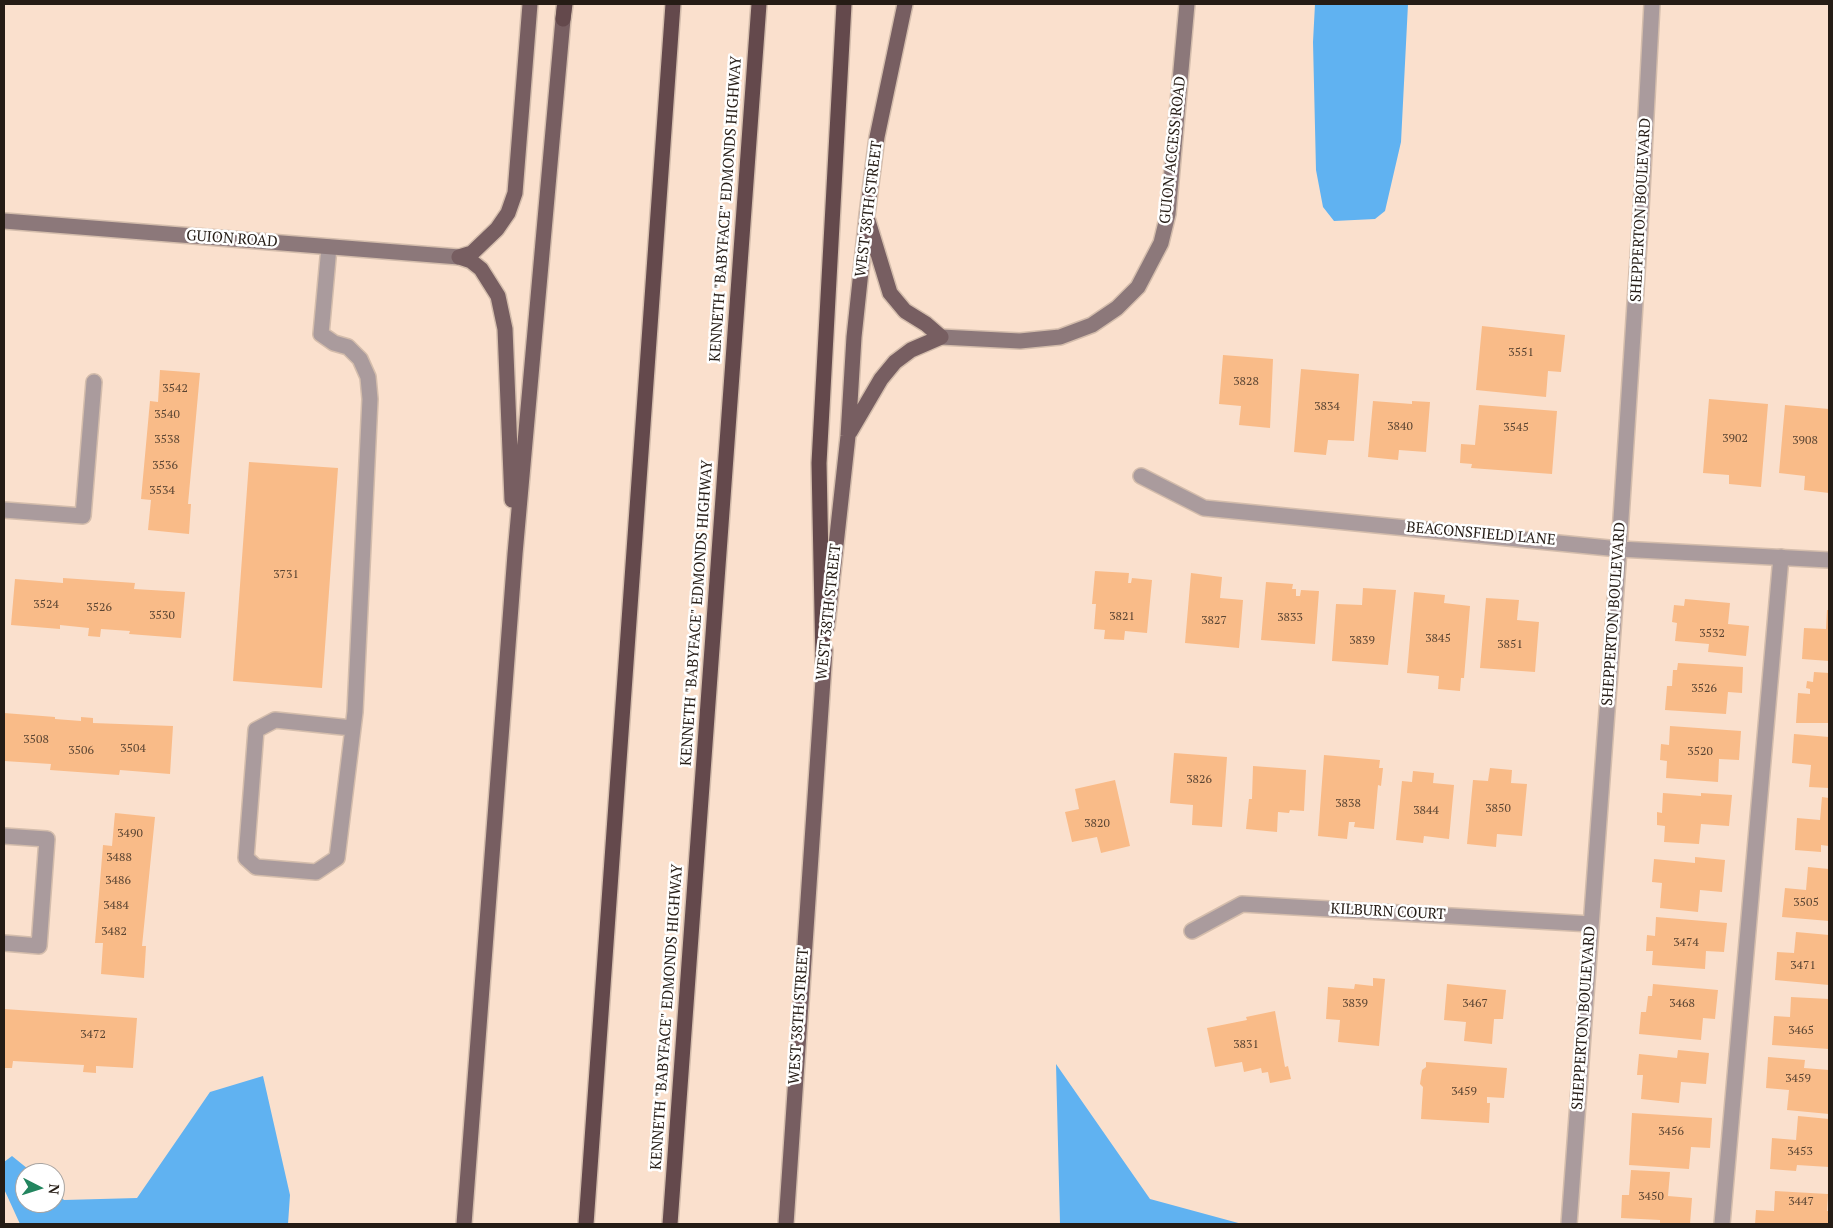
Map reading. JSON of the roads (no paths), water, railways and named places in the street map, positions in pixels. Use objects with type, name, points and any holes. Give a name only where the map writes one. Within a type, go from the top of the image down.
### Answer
[{"type":"highway","points":[[563,19],[564,4]]},
{"type":"highway","points":[[586,1224],[673,4]]},
{"type":"highway","name":"KENNETH \"BABYFACE\" EDMONDS HIGHWAY","points":[[670,1224],[759,4]]},
{"type":"highway","points":[[823,662],[819,463],[844,4]]},
{"type":"main road","points":[[459,257],[472,253],[498,229],[508,213],[515,194],[530,4]]},
{"type":"main road","name":"WEST 38TH STREET","points":[[786,1224],[823,662],[848,436],[854,336],[866,215],[877,137],[905,4]]},
{"type":"main road","points":[[464,1224],[515,554],[563,19]]},
{"type":"main road","points":[[848,436],[886,371],[911,350],[941,337],[926,324],[905,311],[890,293],[866,215]]},
{"type":"main road","points":[[459,257],[471,261],[481,269],[488,279],[498,296],[505,329],[515,554]]},
{"type":"street","name":"GUION ACCESS ROAD","points":[[941,337],[1020,341],[1060,337],[1092,324],[1117,308],[1138,287],[1161,244],[1168,214],[1186,4]]},
{"type":"street","name":"SHEPPERTON BOULEVARD","points":[[1569,1224],[1619,549],[1640,227],[1652,4]]},
{"type":"street","name":"GUION ROAD","points":[[4,222],[459,257]]},
{"type":"street","points":[[329,247],[321,334],[334,343],[348,347],[360,360],[368,377],[370,399],[352,728],[336,858],[316,872],[256,867],[246,858],[256,730],[275,720],[352,728]]},
{"type":"street","points":[[4,510],[83,516],[94,382]]},
{"type":"street","name":"BEACONSFIELD LANE","points":[[1141,476],[1204,508],[1619,549],[1829,560]]},
{"type":"street","points":[[1722,1224],[1781,557]]},
{"type":"street","points":[[4,836],[47,839],[39,946],[4,943]]},
{"type":"street","name":"KILBURN COURT","points":[[1192,931],[1242,904],[1591,924]]},
{"type":"water","points":[[1315,4],[1408,4],[1401,142],[1385,211],[1375,219],[1334,221],[1323,207],[1316,170],[1313,42]]},
{"type":"water","points":[[1056,1064],[1150,1199],[1242,1224],[1060,1224]]},
{"type":"water","points":[[263,1076],[290,1195],[288,1224],[20,1224],[4,1189],[4,1162],[12,1156],[21,1163],[15,1163],[15,1213],[65,1213],[65,1200],[137,1198],[210,1092]]}]
